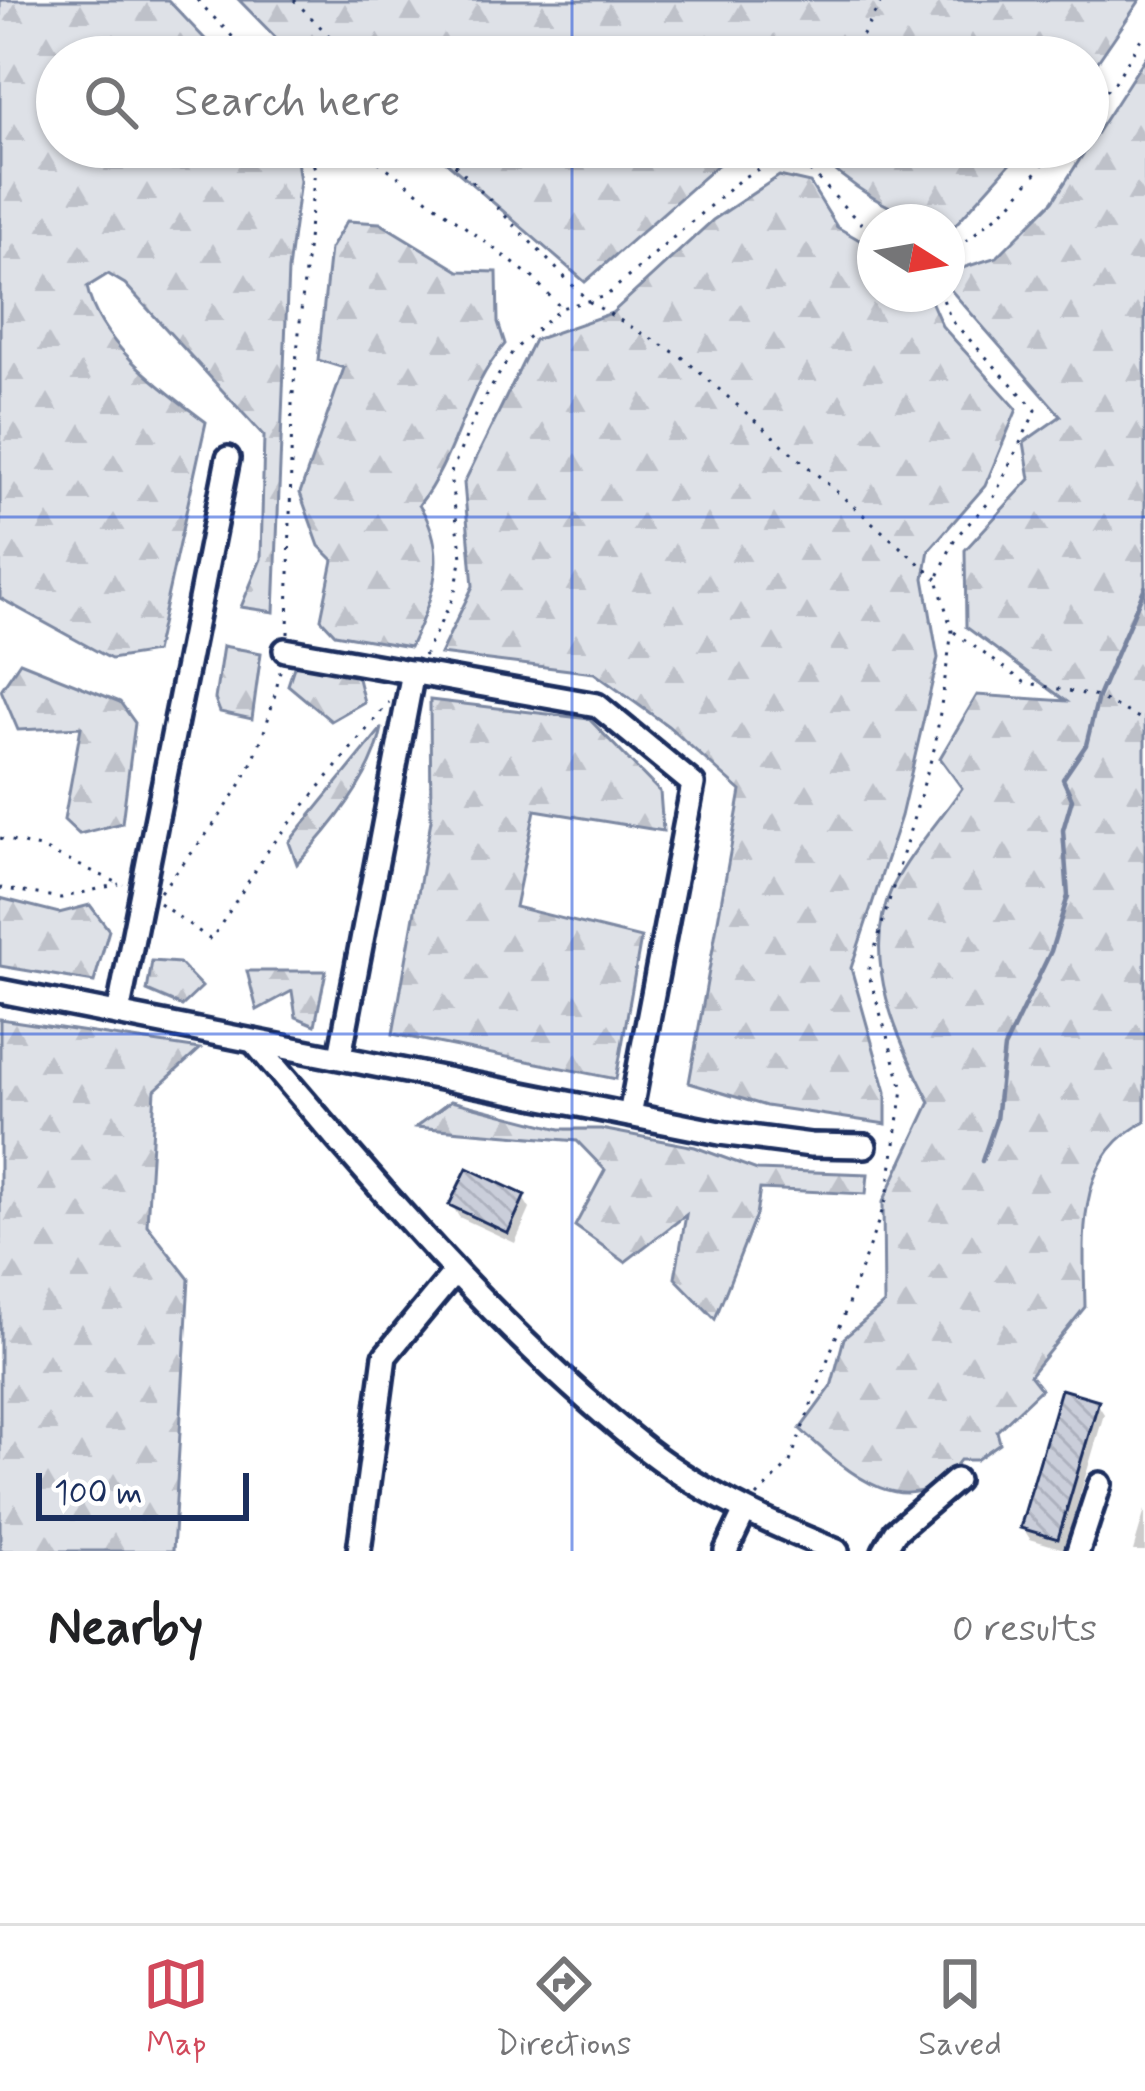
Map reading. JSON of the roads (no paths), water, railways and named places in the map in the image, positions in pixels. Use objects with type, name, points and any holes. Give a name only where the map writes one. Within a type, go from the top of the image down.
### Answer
[{"type":"lane","points":[[118,1014],[228,458]]},
{"type":"lane","points":[[285,650],[597,705],[693,784],[630,1115]]},
{"type":"lane","points":[[340,1056],[413,672]]},
{"type":"lane","points":[[0,991],[630,1115],[811,1145],[866,1146]]},
{"type":"lane","points":[[253,1041],[453,1274],[639,1444],[745,1511],[837,1551]]},
{"type":"lane","points":[[359,1551],[385,1356],[453,1274]]},
{"type":"lane","points":[[884,1551],[895,1532],[956,1480]]},
{"type":"lane","points":[[1078,1551],[1100,1484]]},
{"type":"lane","points":[[726,1551],[745,1511]]},
{"type":"waterway","points":[[982,1161],[996,1120],[1004,1048],[1051,951],[1068,896],[1063,830],[1072,799],[1063,779],[1086,745],[1098,697],[1145,587]]}]
